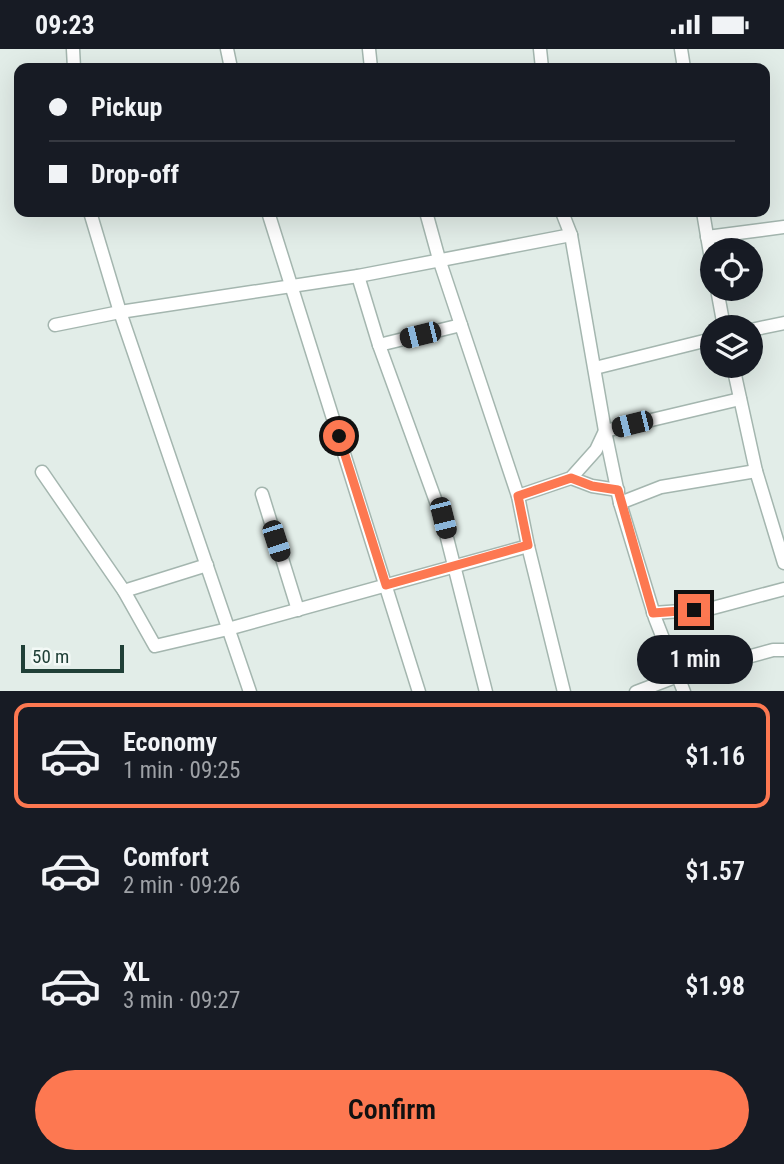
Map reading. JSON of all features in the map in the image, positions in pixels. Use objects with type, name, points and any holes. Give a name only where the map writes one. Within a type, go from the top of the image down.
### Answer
[{"type":"street","points":[[92,217],[120,311],[250,691]]},
{"type":"street","points":[[270,217],[419,691]]},
{"type":"street","points":[[427,217],[518,496],[564,691]]},
{"type":"street","points":[[564,217],[571,235],[619,496],[653,613],[684,691]]},
{"type":"street","points":[[704,217],[707,237],[784,227]]},
{"type":"street","points":[[55,325],[120,311],[358,276],[571,235]]},
{"type":"street","points":[[358,276],[379,345],[433,487],[485,691]]},
{"type":"street","points":[[763,327],[784,323]]},
{"type":"street","points":[[379,345],[461,325]]},
{"type":"street","points":[[596,368],[700,342]]},
{"type":"street","points":[[736,378],[756,471],[784,563]]},
{"type":"street","points":[[605,431],[740,398]]},
{"type":"street","points":[[518,496],[571,478],[596,450],[605,431]]},
{"type":"street","points":[[571,478],[619,496],[756,471]]},
{"type":"street","points":[[42,472],[124,591],[155,646],[228,629],[528,545]]},
{"type":"street","points":[[262,494],[298,610]]},
{"type":"street","points":[[124,591],[207,565]]},
{"type":"street","points":[[653,613],[709,609],[784,589]]},
{"type":"street","points":[[636,691],[678,676],[773,650],[784,650]]},
{"type":"route","points":[[339,436],[386,585],[528,545],[518,496],[571,478],[592,486],[618,490],[653,613],[694,610]]}]
